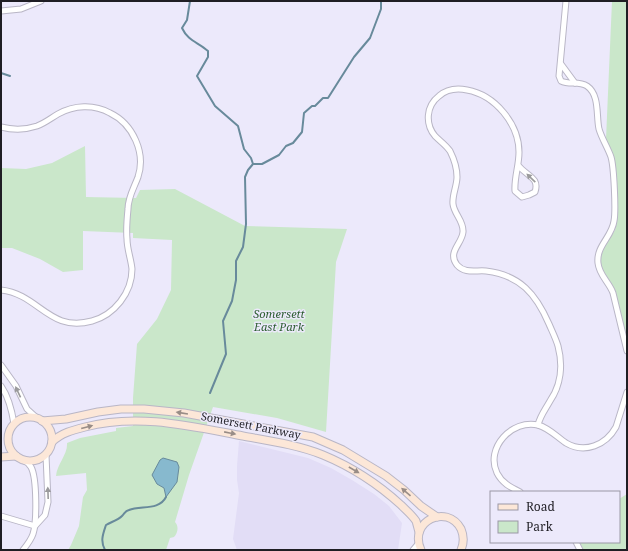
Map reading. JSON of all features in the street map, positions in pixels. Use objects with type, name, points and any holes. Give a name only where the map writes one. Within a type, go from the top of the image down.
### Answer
[{"type":"main road","name":"Somersett Parkway","points":[[40,419],[66,419],[98,412],[144,408],[184,413],[314,437],[343,450],[386,476],[421,506],[437,517],[452,519],[458,524],[462,531],[464,538],[462,549]]},
{"type":"main road","points":[[1,440],[8,435],[14,424],[25,418],[40,419],[50,430],[52,442],[46,455],[36,461],[24,461],[16,456],[9,447],[8,435]]},
{"type":"main road","name":"Somersett Parkway","points":[[52,442],[68,432],[96,424],[124,421],[146,421],[168,422],[298,447],[337,461],[370,480],[410,513],[416,521],[419,532]]},
{"type":"main road","points":[[1,457],[16,456]]},
{"type":"main road","points":[[419,547],[419,532],[426,522],[437,517]]},
{"type":"street","points":[[1,11],[21,8],[42,1]]},
{"type":"street","points":[[566,1],[559,76],[561,81],[565,83],[588,86],[594,94],[599,130],[612,161],[615,221],[612,231],[600,250],[598,263],[601,273],[610,285],[613,293],[627,351]]},
{"type":"street","points":[[561,64],[574,83]]},
{"type":"street","points":[[518,165],[534,179],[537,186],[535,192],[529,195],[522,196],[515,191],[514,184],[517,175],[519,151],[517,137],[506,116],[493,101],[475,92],[456,89],[442,92],[432,103],[428,115],[430,128],[436,137],[449,150],[453,157],[457,172],[453,204],[463,230],[462,237],[454,252],[456,262],[464,270],[495,272],[504,275],[522,285],[539,302],[558,346],[560,358],[559,380],[556,390],[542,414],[538,425]]},
{"type":"street","points":[[1,126],[13,129],[28,128],[44,123],[63,111],[82,107],[100,109],[111,113],[121,120],[133,135],[138,147],[140,159],[138,177],[129,200],[127,233],[132,270],[128,289],[118,305],[107,314],[96,320],[77,323],[63,322],[46,314],[23,296],[1,290]]},
{"type":"street","points":[[1,365],[16,386],[27,409],[40,419]]},
{"type":"street","points":[[1,386],[10,407],[14,424]]},
{"type":"street","points":[[518,491],[504,483],[494,464],[494,456],[499,441],[511,431],[523,426],[538,425],[570,445],[580,448],[594,446],[605,441],[613,433],[627,392]]},
{"type":"street","points":[[35,526],[46,515],[48,502],[46,455]]},
{"type":"street","points":[[23,550],[32,536],[35,526],[35,482],[32,468],[24,461]]},
{"type":"street","points":[[1,516],[35,526]]},
{"type":"street","points":[[413,550],[419,547]]},
{"type":"shaded area","points":[[239,441],[308,458],[331,468],[374,494],[389,506],[402,523],[398,550],[237,550],[233,539],[239,493],[237,466]]},
{"type":"green space","points":[[612,1],[627,1],[627,345],[614,291],[611,283],[603,272],[600,260],[604,247],[615,230],[618,213],[614,161],[606,139]]},
{"type":"green space","name":"Somersett East Park","points":[[85,146],[86,197],[136,198],[140,190],[175,189],[245,226],[347,229],[336,262],[326,432],[277,418],[213,407],[189,475],[175,522],[177,525],[177,532],[174,537],[170,538],[166,550],[68,550],[79,526],[83,497],[87,490],[86,473],[56,476],[58,467],[66,451],[67,443],[80,438],[116,431],[116,428],[133,426],[133,398],[137,344],[157,319],[171,290],[172,240],[133,238],[133,233],[83,231],[83,270],[63,272],[40,259],[12,248],[1,248],[1,168],[26,169],[52,163]]},
{"type":"green space","points":[[627,494],[627,550],[583,550],[580,543],[620,543],[620,498]]},
{"type":"water","points":[[163,458],[177,462],[179,467],[177,482],[166,497],[164,488],[157,484],[152,475],[160,460]]},
{"type":"waterway","points":[[190,1],[187,20],[182,28],[190,39],[208,51],[208,57],[197,76],[215,106],[238,126],[244,149],[251,158],[253,164],[245,177],[246,224],[243,247],[236,261],[236,280],[232,301],[223,321],[226,354],[210,393]]},
{"type":"waterway","points":[[253,164],[262,164],[279,155],[286,146],[293,143],[302,132],[304,113],[312,106],[315,106],[323,98],[328,98],[354,57],[370,38],[381,9],[381,1]]},
{"type":"waterway","points":[[1,73],[10,76]]},
{"type":"waterway","points":[[105,550],[102,541],[106,525],[119,519],[128,510],[154,506],[159,504],[166,497]]}]
